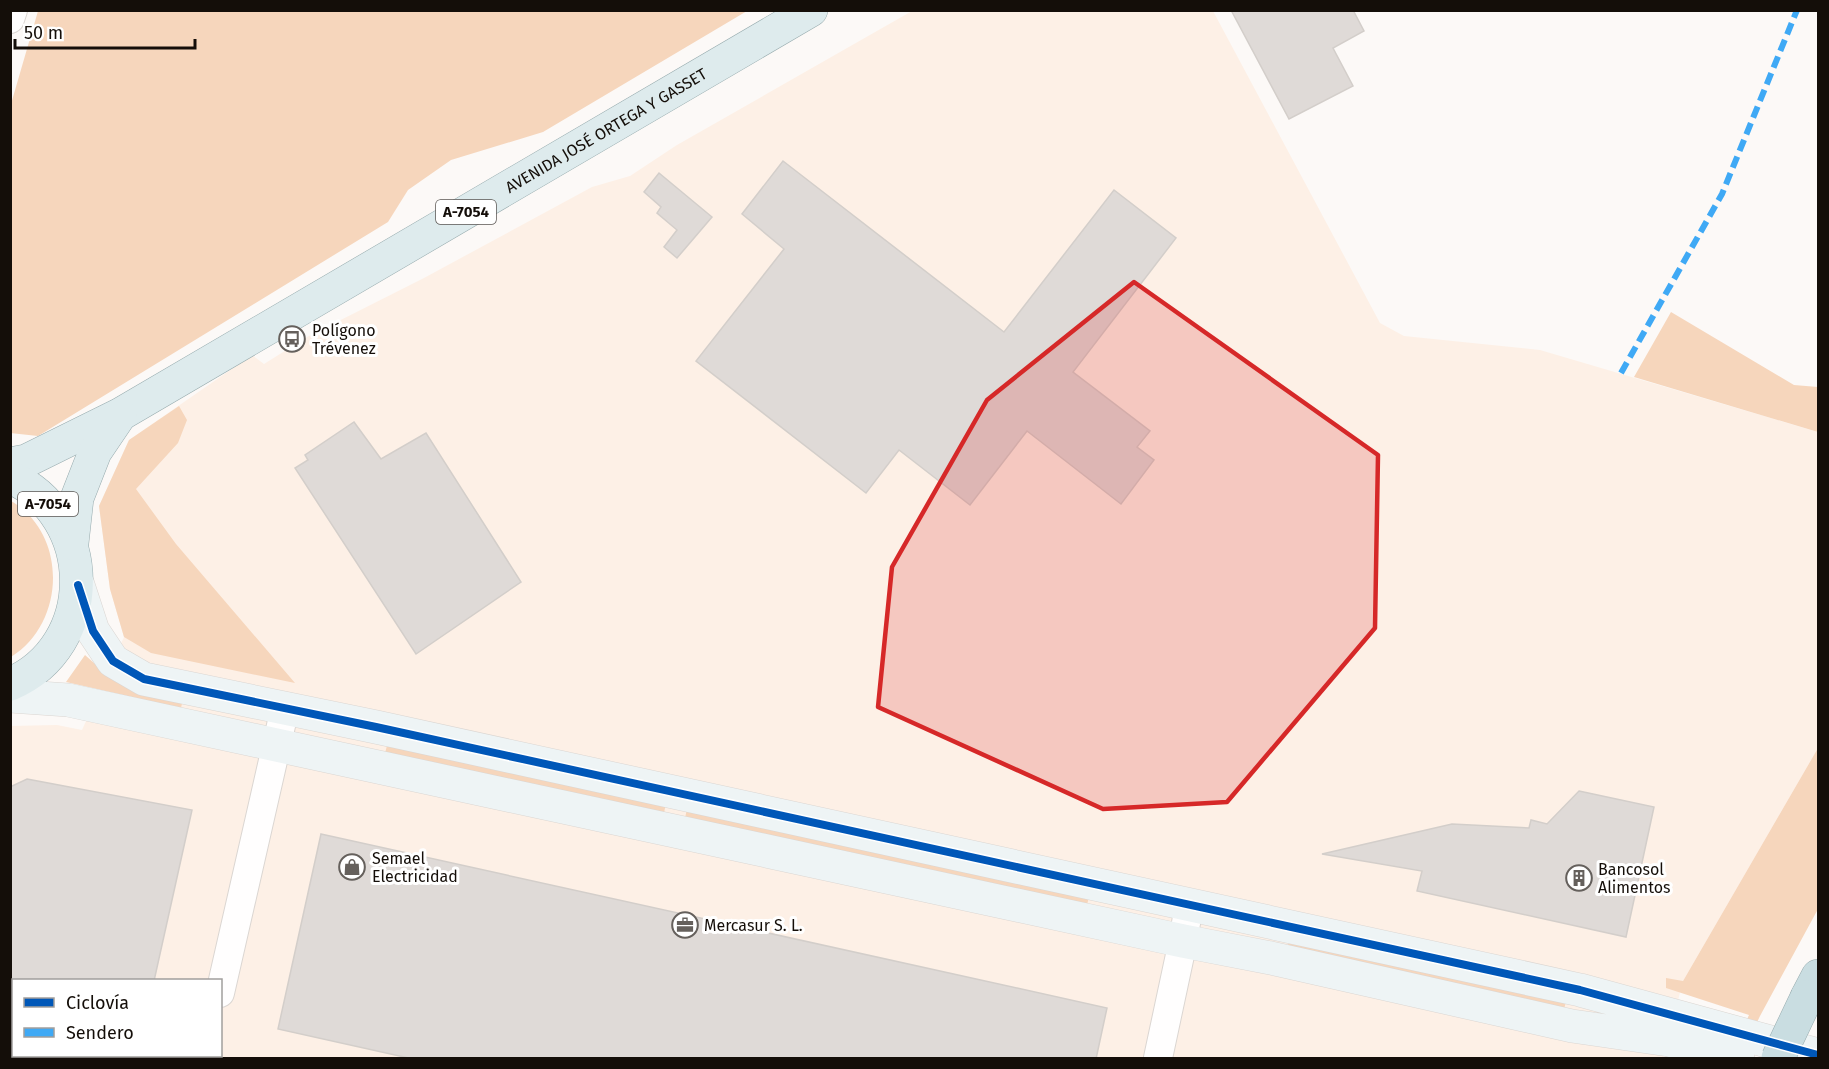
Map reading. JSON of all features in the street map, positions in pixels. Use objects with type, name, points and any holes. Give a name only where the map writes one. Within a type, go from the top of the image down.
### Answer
[{"type":"highway","points":[[1778,1059],[1813,986]]},
{"type":"main road","name":"AVENIDA JOSÉ ORTEGA Y GASSET","points":[[10,464],[26,461],[121,414],[811,10]]},
{"type":"main road","name":"AVENIDA JOSÉ ORTEGA Y GASSET","points":[[72,543],[77,498],[95,452],[121,414]]},
{"type":"main road","name":"A-7054","points":[[10,477],[28,485],[54,509],[72,543],[78,585],[69,627],[51,655],[29,676],[10,684]]},
{"type":"street","points":[[10,19],[13,10]]},
{"type":"street","points":[[78,585],[93,631],[113,661],[144,679],[1580,990],[1818,1055]]},
{"type":"street","points":[[10,696],[68,700],[1184,941],[1283,960],[1572,1026],[1669,1040],[1738,1059]]},
{"type":"street","points":[[222,984],[285,708]]},
{"type":"street","points":[[1158,1059],[1184,941],[1189,904]]},
{"type":"highlighted area","points":[[1134,282],[1378,455],[1375,628],[1227,802],[1103,809],[878,707],[892,567],[987,400]]},
{"type":"shaded area","points":[[38,10],[747,11],[543,132],[451,160],[408,190],[388,222],[38,436],[10,433],[11,104]]},
{"type":"shaded area","points":[[912,11],[1213,11],[1380,323],[1404,336],[1540,350],[1818,432],[1818,748],[1683,981],[1663,1058],[11,1058],[10,726],[57,725],[82,730],[124,637],[110,589],[99,506],[129,440],[252,355],[264,364],[307,337],[424,278],[592,187],[630,176],[677,145]]},
{"type":"shaded area","points":[[1671,312],[1794,385],[1818,387],[1818,432],[1634,377]]},
{"type":"shaded area","points":[[179,406],[187,420],[178,443],[136,489],[176,544],[295,683],[151,653],[124,637],[110,589],[99,506],[129,440]]},
{"type":"shaded area","points":[[11,501],[30,516],[43,535],[51,556],[53,579],[50,601],[42,623],[29,642],[11,657]]},
{"type":"shaded area","points":[[85,655],[112,679],[183,699],[181,708],[66,682]]},
{"type":"shaded area","points":[[388,742],[666,803],[664,813],[385,753]]},
{"type":"shaded area","points":[[1818,748],[1818,909],[1740,1058],[1729,1058],[1749,1015],[1666,988],[1666,978],[1683,981]]},
{"type":"shaded area","points":[[687,809],[1089,897],[1087,905],[685,818]]},
{"type":"shaded area","points":[[1289,941],[1566,1001],[1564,1010],[1287,949]]},
{"type":"building","points":[[1231,10],[1353,10],[1364,31],[1333,48],[1353,86],[1289,119]]},
{"type":"building","points":[[783,161],[1004,332],[1114,190],[1176,238],[1073,372],[1150,431],[1137,447],[1154,460],[1121,504],[1027,431],[970,505],[899,450],[866,493],[696,361],[784,249],[742,214]]},
{"type":"building","points":[[659,173],[712,217],[677,258],[664,247],[677,230],[657,213],[661,207],[644,192]]},
{"type":"building","points":[[354,422],[381,459],[426,433],[521,582],[416,654],[295,468],[308,460],[305,455]]},
{"type":"building","points":[[27,779],[192,810],[154,979],[12,979],[10,981],[10,787]]},
{"type":"building","points":[[1579,791],[1654,807],[1626,937],[1417,891],[1422,871],[1322,854],[1452,824],[1529,828],[1531,820],[1547,824]]},
{"type":"building","points":[[321,834],[1107,1008],[1096,1059],[413,1059],[278,1029]]},
{"type":"marked path","points":[[1621,373],[1722,194],[1797,10]]},
{"type":"cycle path","points":[[78,585],[93,631],[113,661],[144,679],[376,727],[1580,990],[1818,1055]]},
{"type":"place","name":"Polígono Trévenez","points":[[292,339]]},
{"type":"place","name":"Semael Electricidad","points":[[352,867]]},
{"type":"place","name":"Bancosol Alimentos","points":[[1579,878]]},
{"type":"place","name":"Mercasur S. L.","points":[[685,925]]}]
